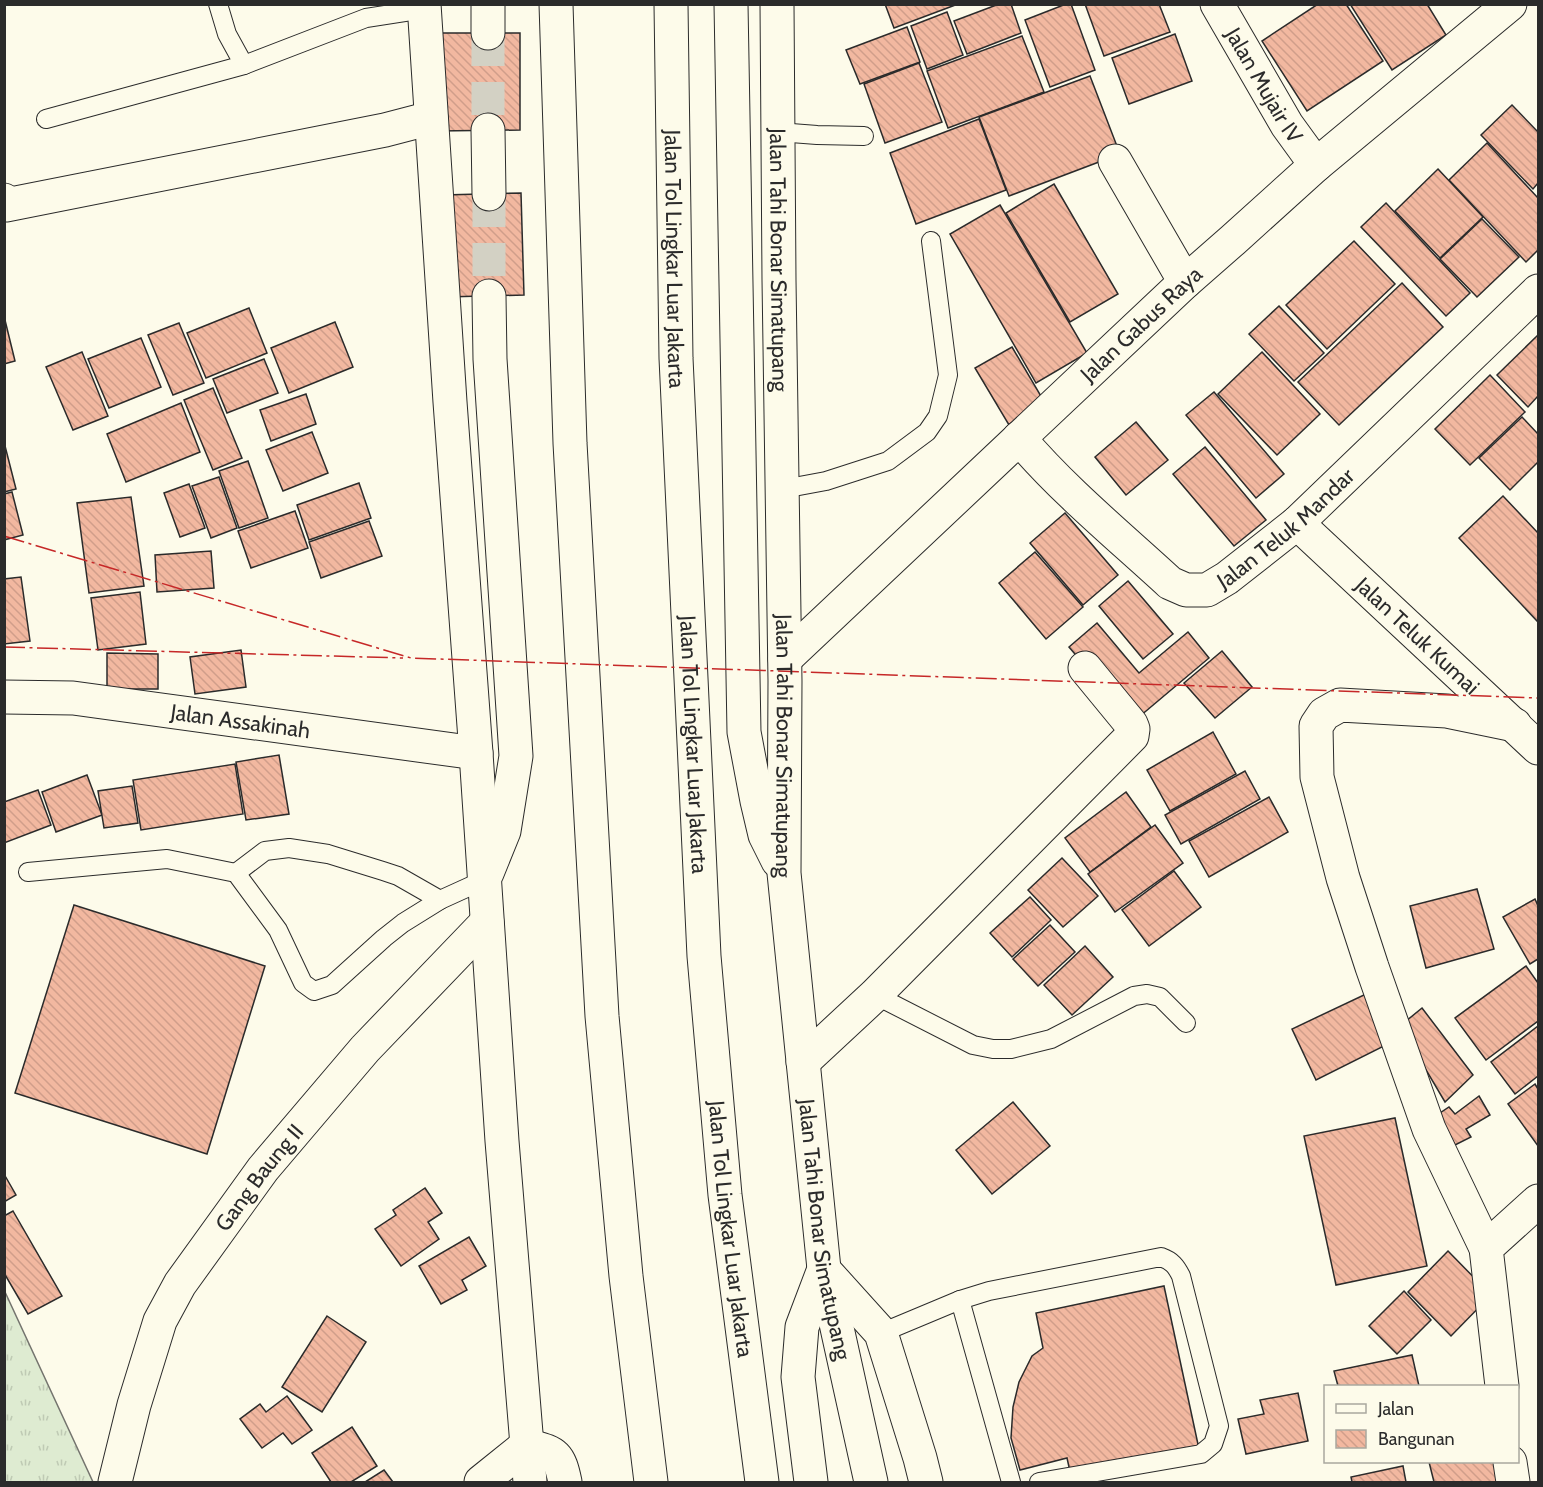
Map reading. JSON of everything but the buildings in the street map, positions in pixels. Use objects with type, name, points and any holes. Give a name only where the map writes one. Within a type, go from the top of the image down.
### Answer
[{"type":"main road","points":[[556,4],[570,443],[602,1016],[626,1276],[651,1482]]},
{"type":"main road","name":"Jalan Tol Lingkar Luar Jakarta","points":[[671,4],[676,358],[704,956],[725,1195],[762,1482]]},
{"type":"main road","points":[[731,4],[744,732],[765,836],[784,873]]},
{"type":"main road","name":"Jalan Tahi Bonar Simatupang","points":[[777,4],[785,658],[784,873],[824,1269],[871,1482]]},
{"type":"main road","name":"Jalan Mujair IV","points":[[1217,4],[1287,125],[1316,165]]},
{"type":"main road","name":"Jalan Gabus Raya","points":[[785,658],[1028,448],[1185,282],[1316,165],[1510,4]]},
{"type":"main road","points":[[424,7],[502,1141],[530,1482]]},
{"type":"main road","points":[[5,203],[385,130],[431,118]]},
{"type":"main road","points":[[488,130],[489,194]]},
{"type":"main road","points":[[1115,161],[1185,282]]},
{"type":"main road","name":"Jalan Teluk Mandar","points":[[1028,448],[1072,495],[1170,583],[1186,590],[1207,590],[1227,578],[1297,523],[1539,291]]},
{"type":"main road","points":[[484,880],[504,831],[516,756],[490,359],[489,296]]},
{"type":"main road","name":"Jalan Teluk Kumai","points":[[1297,523],[1539,747]]},
{"type":"main road","points":[[803,1062],[874,995],[1132,736],[1131,724],[1085,668]]},
{"type":"main road","name":"Jalan Assakinah","points":[[4,697],[73,698],[476,753]]},
{"type":"main road","points":[[1502,1385],[1486,1248],[1429,1129],[1347,890],[1317,777],[1316,726],[1324,714],[1340,705],[1447,711],[1515,725]]},
{"type":"main road","name":"Gang Baung II","points":[[115,1482],[134,1405],[160,1321],[180,1284],[263,1169],[364,1049],[487,922]]},
{"type":"main road","points":[[1486,1248],[1539,1201]]},
{"type":"main road","points":[[811,1482],[798,1377],[802,1327],[824,1269],[881,1333],[926,1482]]},
{"type":"main road","points":[[481,1482],[527,1445]]},
{"type":"main road","points":[[527,1445],[551,1452],[556,1456],[565,1482]]},
{"type":"main road","points":[[1510,1463],[1513,1482]]},
{"type":"lane","points":[[218,4],[226,34],[244,65]]},
{"type":"lane","points":[[46,119],[244,65],[366,18],[424,7]]},
{"type":"lane","points":[[778,132],[864,136]]},
{"type":"lane","points":[[783,489],[826,481],[888,461],[927,432],[938,416],[948,375],[931,241]]},
{"type":"lane","points":[[236,873],[265,851],[290,848],[328,854],[398,876],[440,900]]},
{"type":"lane","points":[[28,873],[167,859],[236,873],[278,930],[303,983],[314,991],[332,986],[403,923],[440,900],[484,880]]},
{"type":"lane","points":[[874,995],[974,1045],[993,1048],[1011,1049],[1051,1039],[1114,1005],[1134,996],[1147,994],[1160,997],[1186,1023]]},
{"type":"lane","points":[[881,1333],[960,1300],[989,1291],[1161,1257],[1175,1265],[1181,1276],[1219,1426],[1213,1444],[1201,1454],[1039,1482]]},
{"type":"lane","points":[[960,1300],[1011,1482]]},
{"type":"green space","points":[[5,1292],[93,1482],[5,1482]]},
{"type":"tunnel","points":[[488,33],[488,130]]},
{"type":"tunnel","points":[[489,194],[489,296]]},
{"type":"power","points":[[4,536],[411,658],[1538,698]]},
{"type":"power","points":[[4,647],[403,658]]}]
